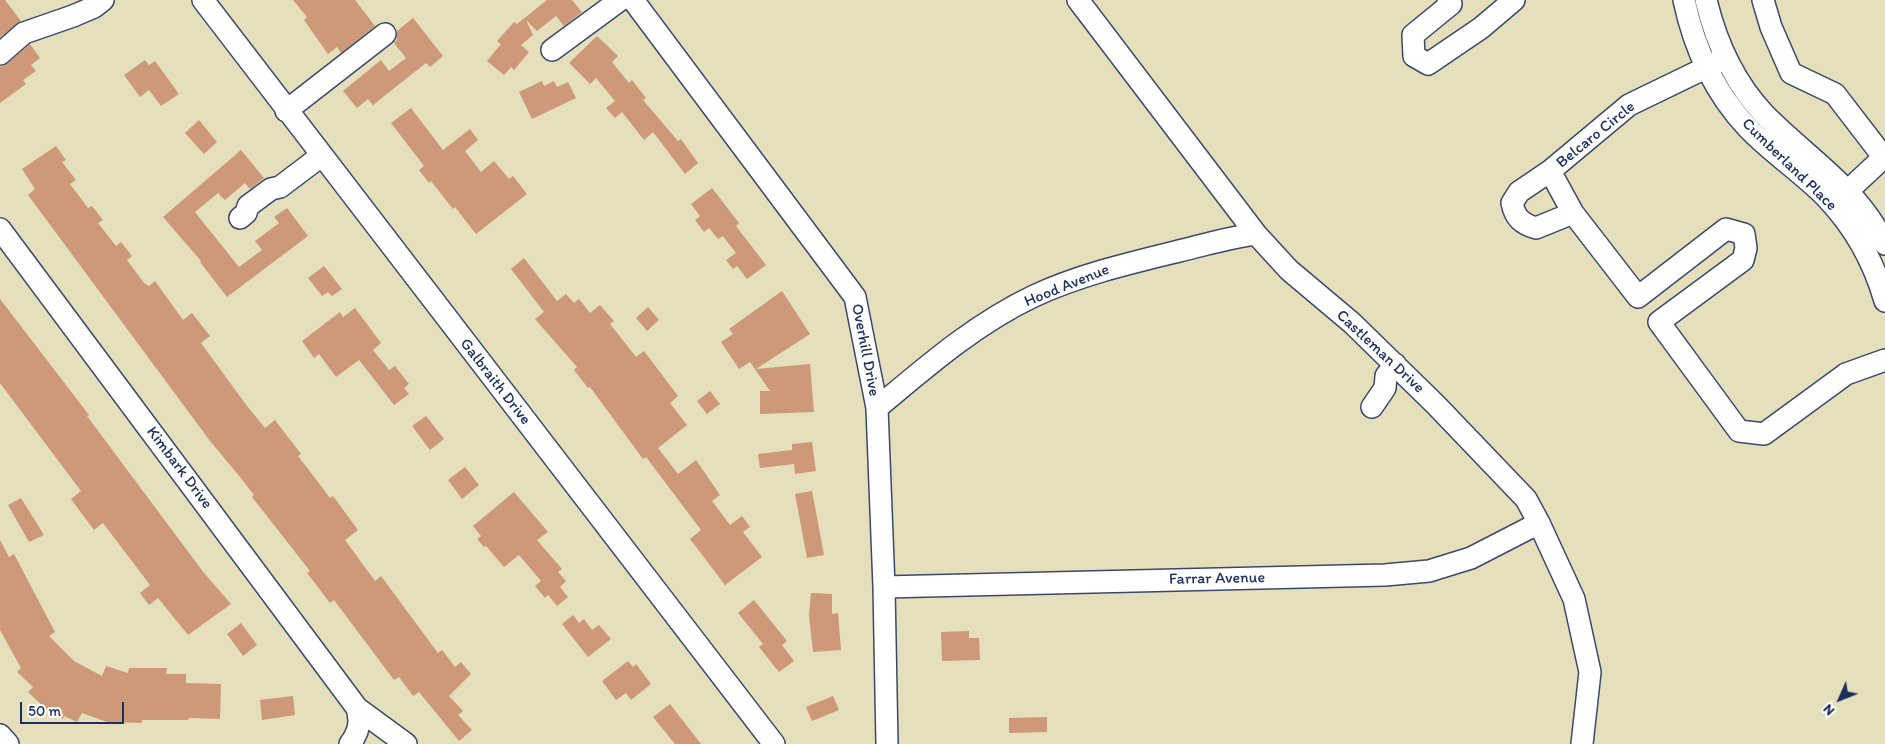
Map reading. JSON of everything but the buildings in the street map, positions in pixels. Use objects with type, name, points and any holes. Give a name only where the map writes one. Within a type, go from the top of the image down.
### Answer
[{"type":"street","points":[[0,54],[24,32],[73,16],[103,0]]},
{"type":"street","name":"Galbraith Drive","points":[[203,0],[286,111],[774,744]]},
{"type":"street","points":[[552,50],[620,0]]},
{"type":"street","name":"Overhill Drive","points":[[633,0],[855,297],[877,408],[884,586],[887,744]]},
{"type":"street","name":"Castleman Drive","points":[[1078,0],[1256,234],[1289,270],[1352,323],[1395,364],[1526,498],[1574,600],[1590,672],[1582,744]]},
{"type":"street","points":[[1448,0],[1451,4],[1413,35],[1414,56],[1428,64],[1481,28],[1506,3]]},
{"type":"street","name":"Cumberland Place","points":[[1684,0],[1689,24],[1707,67],[1728,104],[1747,127],[1832,205],[1860,243],[1873,268],[1885,301]]},
{"type":"street","name":"Cumberland Place","points":[[1706,0],[1710,18],[1726,58],[1746,91],[1763,112],[1849,191],[1861,205],[1885,244]]},
{"type":"street","points":[[1763,0],[1770,27],[1791,74],[1836,94],[1884,158],[1832,205]]},
{"type":"street","points":[[286,111],[385,34]]},
{"type":"street","name":"Belcaro Circle","points":[[1726,58],[1629,105],[1550,172],[1573,213],[1659,322],[1738,431],[1764,434],[1846,374],[1885,360]]},
{"type":"street","points":[[243,215],[256,213],[277,196],[280,188],[321,156]]},
{"type":"street","points":[[1550,172],[1519,192],[1512,203],[1514,212],[1523,224],[1536,228],[1573,213]]},
{"type":"street","name":"Kimbark Drive","points":[[0,229],[357,708],[406,744]]},
{"type":"street","points":[[1638,297],[1726,229],[1744,234],[1746,248],[1742,260],[1659,322]]},
{"type":"street","name":"Hood Avenue","points":[[877,408],[950,348],[1034,296],[1122,264],[1233,237],[1256,234]]},
{"type":"street","points":[[1372,407],[1386,388],[1386,376],[1395,364]]},
{"type":"street","name":"Farrar Avenue","points":[[884,586],[1385,575],[1430,571],[1471,558],[1539,523]]},
{"type":"street","points":[[350,744],[360,719],[357,708]]},
{"type":"street","points":[[0,735],[8,744]]}]
